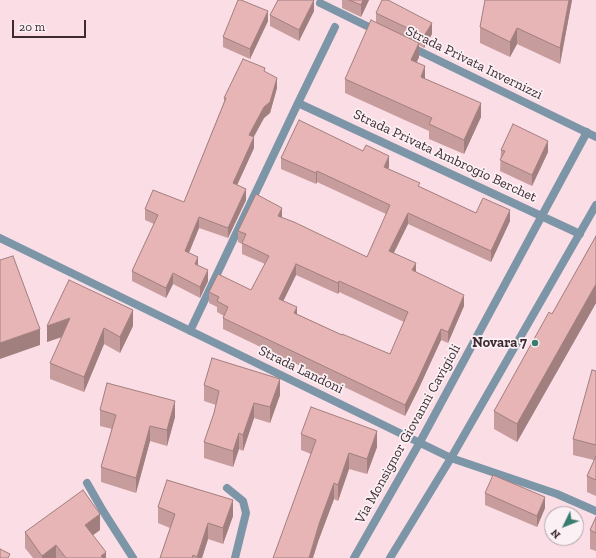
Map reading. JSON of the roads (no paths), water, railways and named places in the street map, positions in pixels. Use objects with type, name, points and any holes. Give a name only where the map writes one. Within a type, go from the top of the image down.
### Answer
[{"type":"street","name":"Strada Privata Invernizzi","points":[[320,3],[383,34]]},
{"type":"street","points":[[190,331],[335,27]]},
{"type":"street","name":"Strada Privata Invernizzi","points":[[404,44],[596,137]]},
{"type":"street","name":"Strada Privata Ambrogio Berchet","points":[[298,103],[580,234]]},
{"type":"street","name":"Via Monsignor Giovanni Cavigioli","points":[[354,558],[420,442],[587,132]]},
{"type":"street","points":[[390,558],[451,458],[596,205]]},
{"type":"street","name":"Strada Landoni","points":[[0,238],[451,458],[557,494],[596,511]]},
{"type":"street","points":[[87,483],[133,558]]},
{"type":"street","points":[[227,488],[243,501],[246,512],[235,558]]},
{"type":"place","name":"Novara 7","points":[[535,343]]}]
